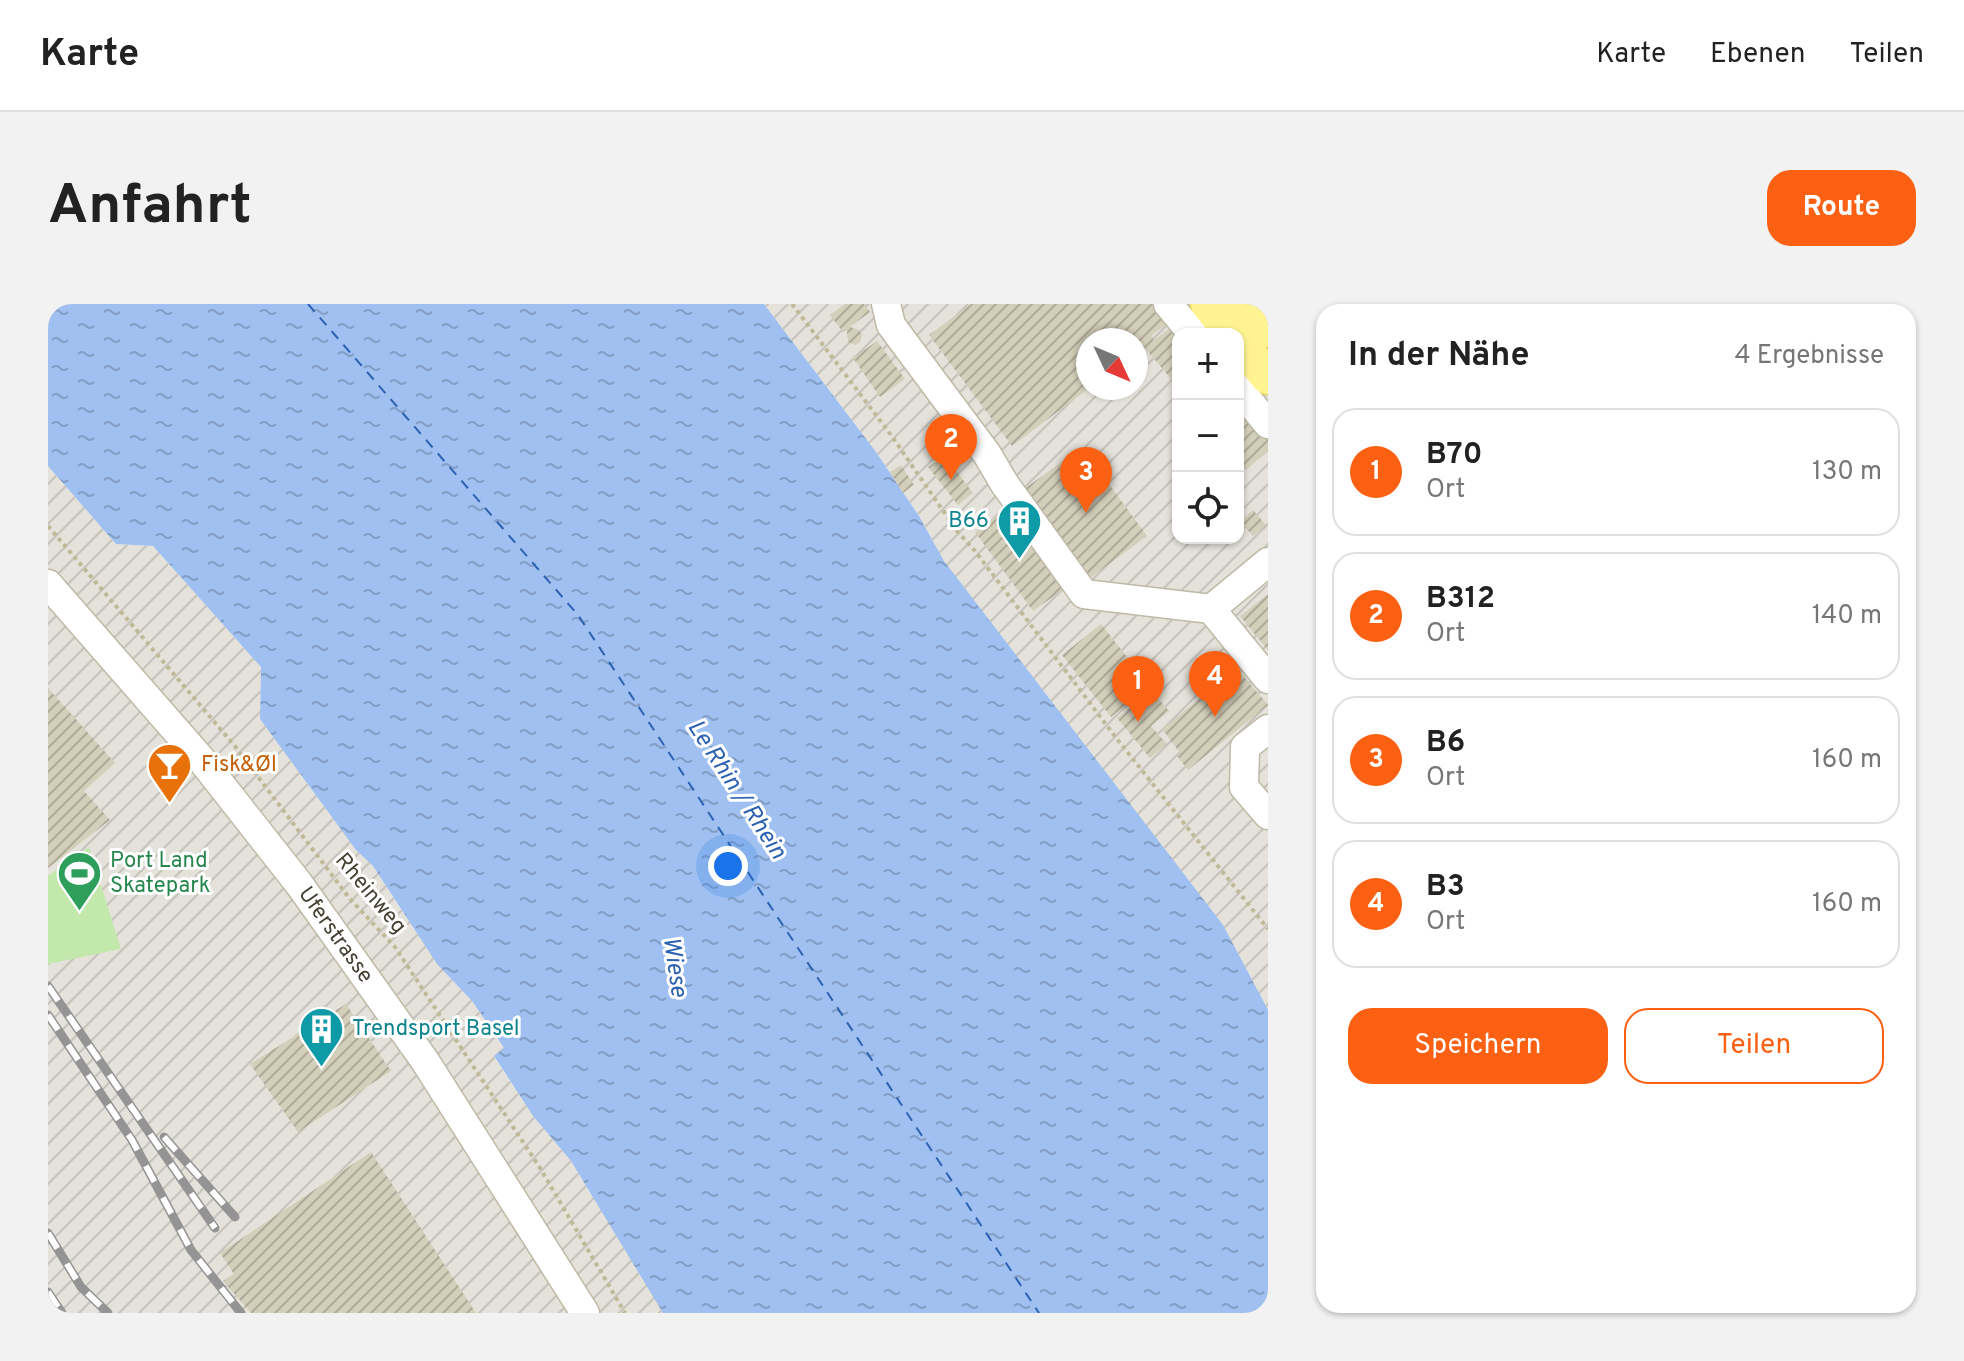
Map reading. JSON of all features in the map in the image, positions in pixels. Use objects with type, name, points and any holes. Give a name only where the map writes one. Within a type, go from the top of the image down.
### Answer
[{"type":"main road","points":[[1208,304],[1227,328]]},
{"type":"main road","points":[[1246,304],[1268,330]]},
{"type":"main road","points":[[1244,348],[1268,377]]},
{"type":"street","points":[[886,304],[891,325],[987,454],[1004,483],[1084,594],[1211,609],[1268,679]]},
{"type":"street","points":[[1168,304],[1188,328]]},
{"type":"street","points":[[1244,395],[1268,424]]},
{"type":"street","points":[[1211,609],[1268,562]]},
{"type":"street","name":"Uferstrasse","points":[[48,584],[200,758],[299,884],[425,1061],[585,1313]]},
{"type":"street","points":[[1268,729],[1245,747],[1244,787],[1268,815]]},
{"type":"path","points":[[792,304],[883,423],[957,531],[1268,929]]},
{"type":"path","name":"Rheinweg","points":[[48,526],[234,745],[350,899],[395,947],[540,1168],[625,1313]]},
{"type":"shaded area","points":[[764,304],[1268,304],[1268,1010],[944,561],[919,516],[876,452]]},
{"type":"shaded area","points":[[48,466],[116,544],[153,546],[261,667],[260,719],[356,850],[373,866],[437,964],[472,1001],[504,1048],[494,1057],[533,1116],[571,1161],[664,1313],[48,1313]]},
{"type":"green space","name":"Port Land Skatepark","points":[[89,847],[121,949],[48,964],[48,876]]},
{"type":"water","points":[[48,304],[764,304],[876,452],[919,516],[944,561],[1223,925],[1268,1010],[1268,1313],[663,1313],[571,1161],[533,1116],[494,1056],[504,1048],[472,1001],[437,964],[373,866],[356,850],[260,719],[261,667],[153,546],[116,544],[48,466]]},
{"type":"building","points":[[845,304],[864,304],[870,312],[850,327],[859,330],[862,335],[855,345],[848,342],[847,330],[843,332],[830,315]]},
{"type":"building","points":[[971,304],[1163,304],[1173,319],[1151,336],[1154,340],[1175,324],[1176,328],[1172,328],[1172,380],[1148,352],[1148,328],[1076,328],[1076,398],[1012,446],[929,335]]},
{"type":"building","points":[[877,341],[905,379],[880,397],[853,358]]},
{"type":"building","points":[[1244,406],[1268,435],[1268,451],[1246,470]]},
{"type":"building","points":[[1082,447],[1147,536],[1090,578],[1024,489]]},
{"type":"building","points":[[945,456],[973,493],[958,505],[928,467]]},
{"type":"building","points":[[901,465],[914,485],[903,493],[890,472]]},
{"type":"building","name":"B66","points":[[1006,509],[1064,589],[1033,611],[975,532]]},
{"type":"building","points":[[1253,510],[1266,525],[1253,536],[1244,526],[1244,518]]},
{"type":"building","points":[[1268,594],[1268,650],[1240,616]]},
{"type":"building","points":[[1101,624],[1150,686],[1111,717],[1062,655]]},
{"type":"building","points":[[1237,668],[1268,705],[1188,770],[1162,729]]},
{"type":"building","points":[[48,688],[115,763],[84,791],[110,820],[48,868]]},
{"type":"building","points":[[1151,690],[1169,711],[1151,726],[1167,744],[1150,758],[1117,718]]},
{"type":"building","name":"Trendsport Basel","points":[[346,1004],[391,1071],[298,1132],[250,1064]]},
{"type":"building","points":[[371,1152],[476,1313],[251,1313],[223,1281],[234,1274],[220,1253]]},
{"type":"ferry route","points":[[308,304],[578,615],[1039,1313]]},
{"type":"railway","points":[[48,986],[215,1228]]},
{"type":"railway","points":[[48,1015],[132,1140],[191,1250],[241,1313]]},
{"type":"railway","points":[[164,1137],[235,1217]]},
{"type":"railway","points":[[48,1233],[81,1287],[108,1313]]},
{"type":"railway","points":[[48,1292],[62,1313]]},
{"type":"place","name":"B312","points":[[951,480]]},
{"type":"place","name":"B6","points":[[1086,513]]},
{"type":"place","name":"B66","points":[[1020,560]]},
{"type":"place","name":"B3","points":[[1215,717]]},
{"type":"place","name":"B70","points":[[1138,722]]},
{"type":"place","name":"Fisk&Øl","points":[[170,804]]},
{"type":"place","name":"Port Land Skatepark","points":[[79,913]]},
{"type":"place","name":"Trendsport Basel","points":[[321,1068]]},
{"type":"water label","name":"Le Rhin / Rhein","points":[[736,790]]},
{"type":"water label","name":"Wiese","points":[[674,967]]}]
